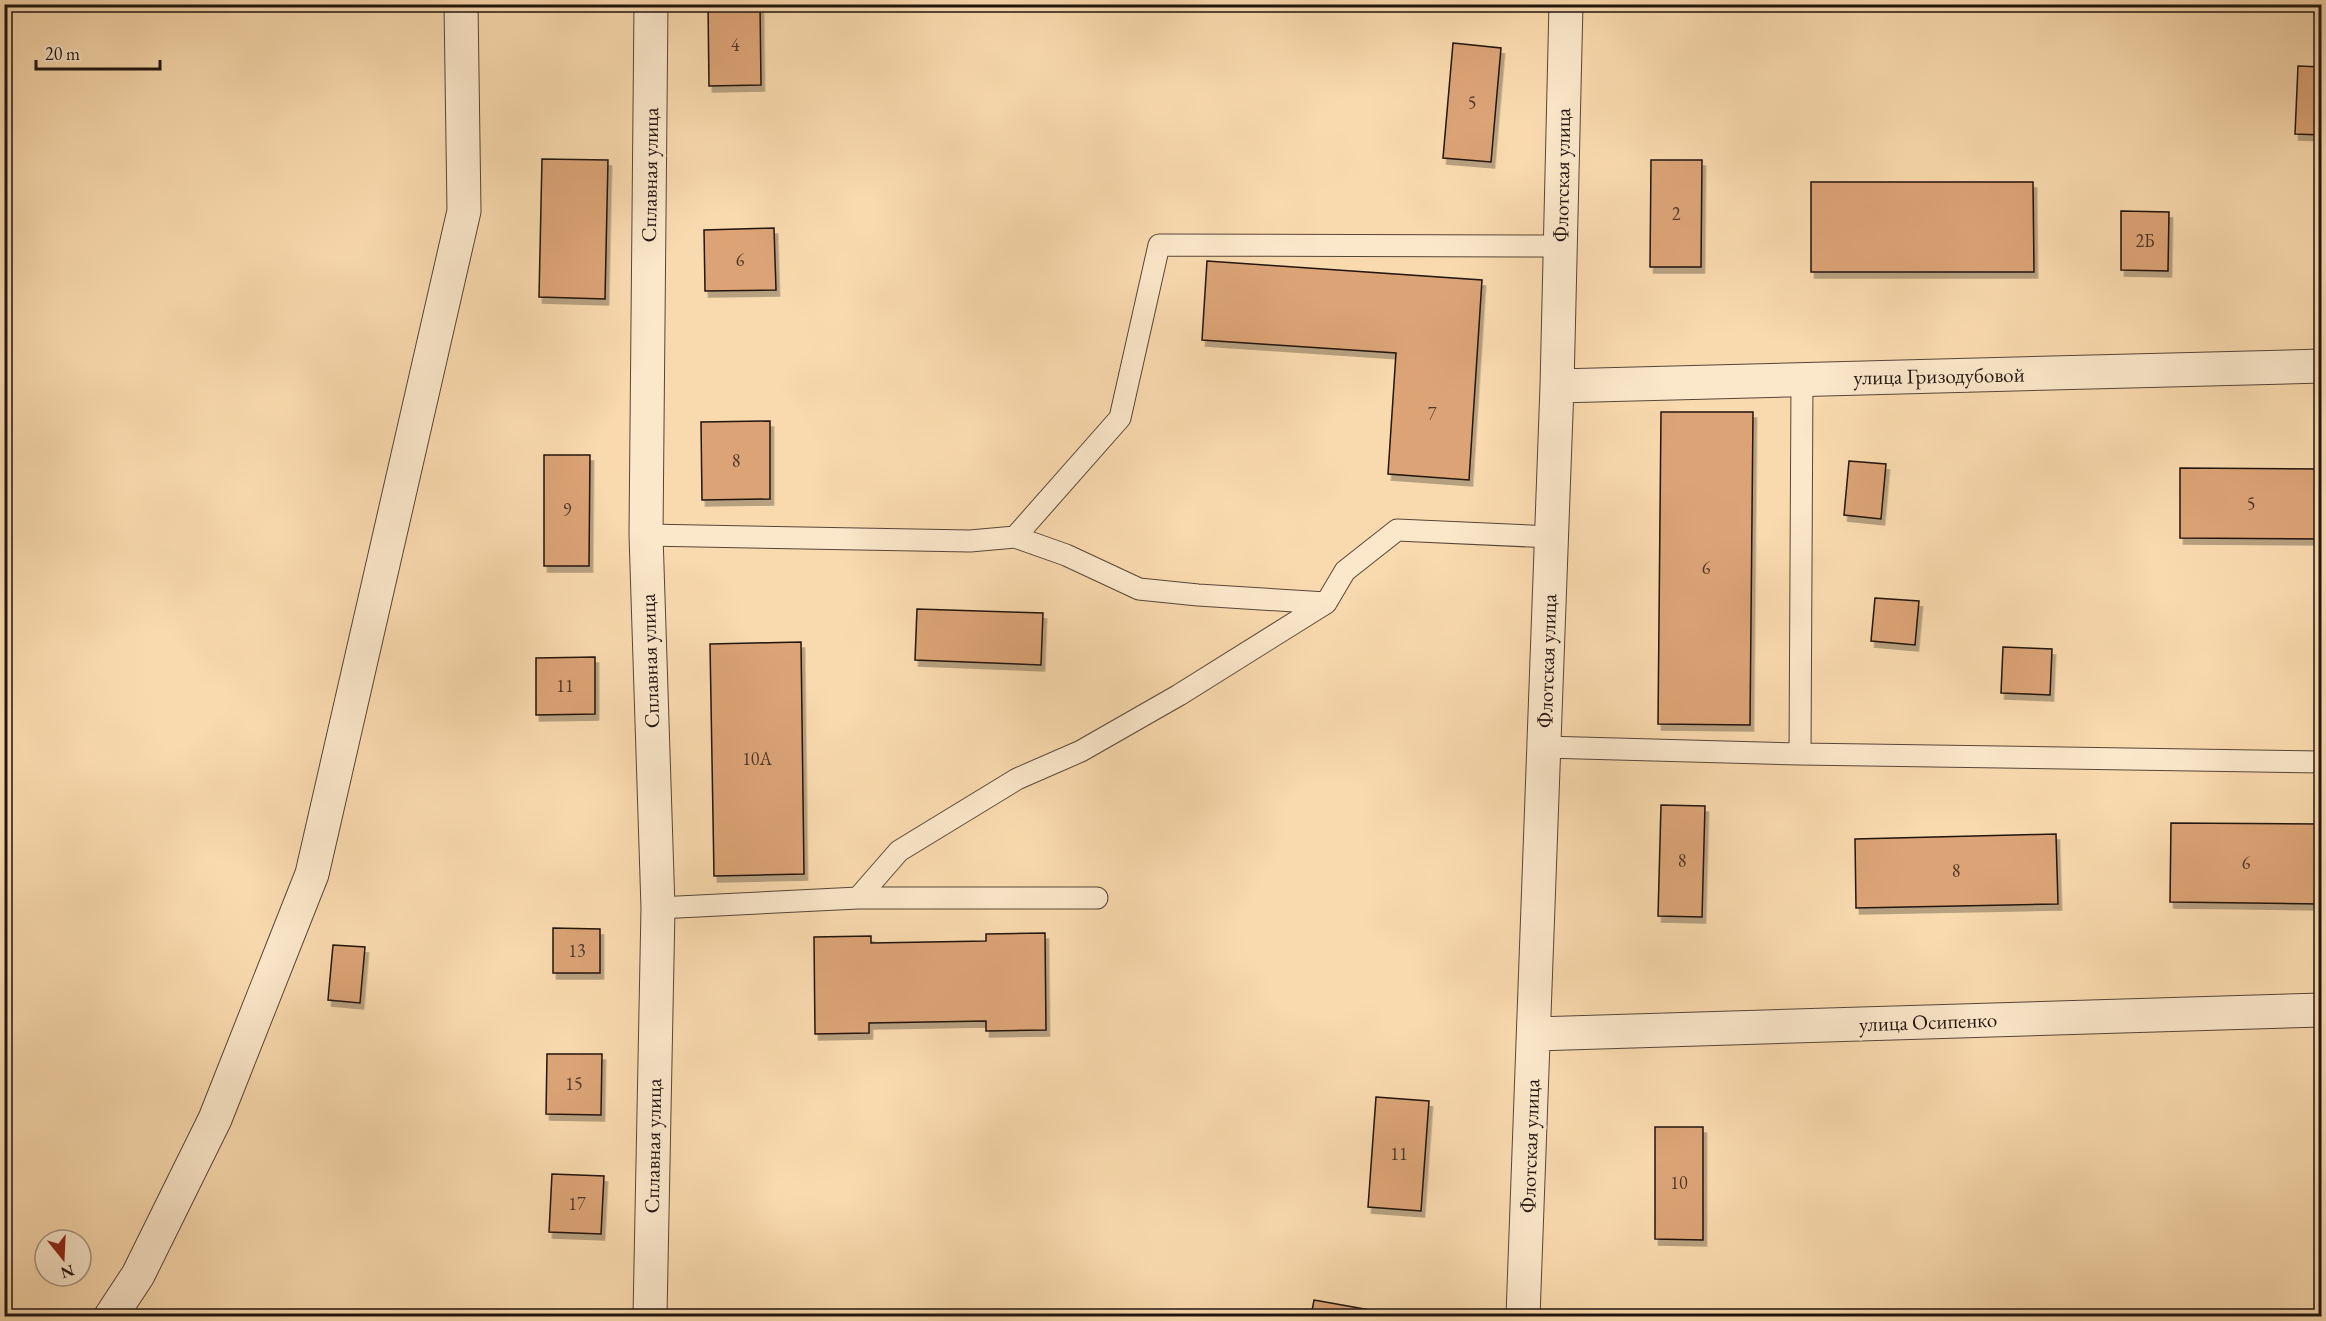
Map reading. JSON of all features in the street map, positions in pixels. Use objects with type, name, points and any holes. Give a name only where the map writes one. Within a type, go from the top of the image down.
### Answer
[{"type":"street","points":[[111,1317],[138,1275],[215,1119],[312,874],[465,211],[461,4]]},
{"type":"street","name":"Сплавная улица","points":[[650,1317],[658,908],[646,535],[651,4]]},
{"type":"street","name":"Флотская улица","points":[[1523,1317],[1557,386],[1566,4]]},
{"type":"street","name":"улица Гризодубовой","points":[[1557,386],[2322,366]]},
{"type":"street","name":"улица Осипенко","points":[[1535,1034],[2322,1010]]},
{"type":"lane","points":[[1014,537],[1120,418],[1160,245],[1560,246]]},
{"type":"lane","points":[[1800,754],[1802,380]]},
{"type":"lane","points":[[858,898],[899,851],[1017,779],[1081,751],[1179,695],[1326,603],[1345,571],[1398,530],[1551,537]]},
{"type":"lane","points":[[646,535],[970,541],[1014,537],[1066,555],[1139,589],[1198,596],[1326,603]]},
{"type":"lane","points":[[1545,747],[1800,754],[2322,762]]},
{"type":"lane","points":[[658,908],[858,898],[1096,898]]},
{"type":"building","points":[[708,4],[760,4],[761,85],[709,86]]},
{"type":"building","points":[[1453,43],[1501,48],[1491,162],[1443,158]]},
{"type":"building","points":[[2298,66],[2322,67],[2322,135],[2295,134]]},
{"type":"building","points":[[542,159],[608,160],[605,299],[539,297]]},
{"type":"building","points":[[1651,160],[1702,160],[1701,267],[1650,267]]},
{"type":"building","points":[[1811,182],[2033,182],[2034,272],[1811,272]]},
{"type":"building","points":[[2121,211],[2169,212],[2168,271],[2121,270]]},
{"type":"building","points":[[774,228],[776,290],[705,291],[704,230]]},
{"type":"building","points":[[1207,261],[1482,280],[1469,480],[1388,474],[1396,353],[1202,340]]},
{"type":"building","points":[[1661,412],[1753,412],[1750,725],[1658,724]]},
{"type":"building","points":[[770,421],[770,499],[702,500],[701,422]]},
{"type":"building","points":[[544,455],[590,455],[589,566],[544,566]]},
{"type":"building","points":[[1849,461],[1886,464],[1881,519],[1844,515]]},
{"type":"building","points":[[2180,468],[2322,469],[2322,539],[2180,538]]},
{"type":"building","points":[[1875,598],[1919,601],[1915,645],[1871,641]]},
{"type":"building","points":[[917,609],[1043,613],[1041,665],[915,660]]},
{"type":"building","points":[[801,642],[804,874],[714,876],[710,644]]},
{"type":"building","points":[[2003,647],[2052,649],[2050,695],[2001,693]]},
{"type":"building","points":[[595,657],[595,714],[536,715],[536,658]]},
{"type":"building","points":[[1661,805],[1705,806],[1702,917],[1658,916]]},
{"type":"building","points":[[2171,823],[2322,824],[2322,904],[2170,902]]},
{"type":"building","points":[[2056,834],[2058,904],[1856,908],[1855,839]]},
{"type":"building","points":[[553,928],[600,929],[600,973],[553,973]]},
{"type":"building","points":[[1045,933],[1046,1030],[986,1031],[986,1021],[869,1023],[869,1033],[815,1034],[814,937],[871,936],[871,943],[986,941],[986,934]]},
{"type":"building","points":[[333,945],[365,947],[360,1003],[328,1000]]},
{"type":"building","points":[[547,1054],[602,1054],[601,1115],[546,1114]]},
{"type":"building","points":[[1376,1097],[1429,1101],[1421,1211],[1368,1207]]},
{"type":"building","points":[[1655,1127],[1703,1127],[1703,1240],[1655,1239]]},
{"type":"building","points":[[552,1174],[604,1176],[601,1234],[549,1232]]},
{"type":"building","points":[[1314,1300],[1404,1316],[1311,1316]]},
{"type":"building","points":[[573,1312],[609,1312],[609,1316],[573,1316]]}]
